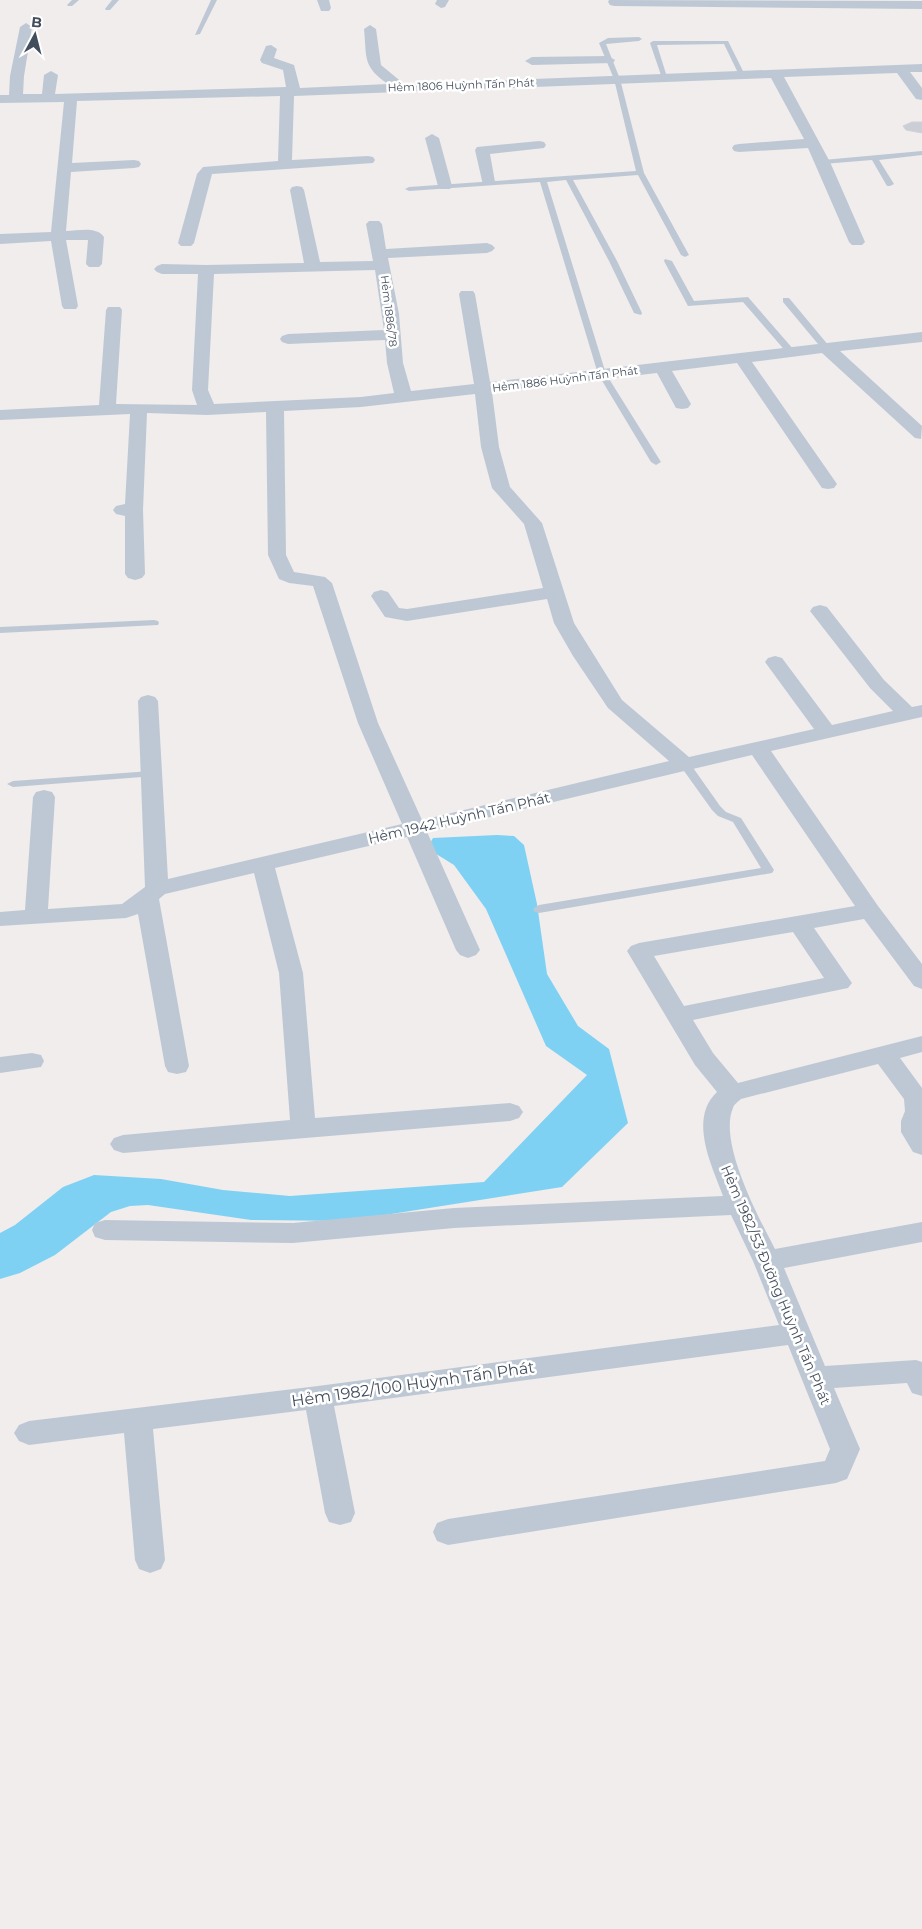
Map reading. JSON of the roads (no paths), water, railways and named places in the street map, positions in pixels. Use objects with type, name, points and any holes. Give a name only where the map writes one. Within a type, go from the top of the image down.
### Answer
[{"type":"street","points":[[614,2],[922,4]]},
{"type":"street","points":[[16,98],[26,27]]},
{"type":"street","points":[[370,29],[374,65],[378,71],[400,87]]},
{"type":"street","points":[[271,49],[267,60],[290,68],[290,92],[284,156],[286,164]]},
{"type":"street","points":[[532,61],[608,60]]},
{"type":"street","name":"Hẻm 1806 Huỳnh Tấn Phát","points":[[0,99],[71,98],[147,91],[290,92],[922,68]]},
{"type":"street","points":[[900,69],[921,96]]},
{"type":"street","points":[[776,74],[823,162],[858,242]]},
{"type":"street","points":[[48,98],[51,75]]},
{"type":"street","points":[[70,306],[58,236],[71,98]]},
{"type":"street","points":[[432,138],[445,186]]},
{"type":"street","points":[[739,148],[813,143]]},
{"type":"street","points":[[488,182],[482,150],[539,145]]},
{"type":"street","points":[[186,243],[206,171],[286,164],[368,160]]},
{"type":"street","points":[[65,168],[134,164]]},
{"type":"street","points":[[297,190],[313,268]]},
{"type":"street","name":"Hẻm 1886/78","points":[[374,224],[382,260],[393,335],[395,363],[404,398]]},
{"type":"street","points":[[0,239],[89,235],[96,237],[94,264]]},
{"type":"street","points":[[162,269],[313,268],[487,248]]},
{"type":"street","points":[[206,270],[200,390],[207,410]]},
{"type":"street","points":[[467,294],[483,388],[490,447],[501,488],[533,523],[564,623],[583,656],[615,704],[685,764]]},
{"type":"street","points":[[107,410],[114,310]]},
{"type":"street","points":[[288,339],[393,335]]},
{"type":"street","name":"Hẻm 1886 Huỳnh Tấn Phát","points":[[0,415],[139,408],[207,410],[404,398],[922,338]]},
{"type":"street","points":[[826,348],[920,434]]},
{"type":"street","points":[[741,358],[828,484]]},
{"type":"street","points":[[662,367],[682,404]]},
{"type":"street","points":[[275,406],[277,555],[286,575],[289,577],[322,583],[368,723],[468,950]]},
{"type":"street","points":[[136,574],[136,545],[128,510],[139,408]]},
{"type":"street","points":[[381,596],[392,613],[407,615],[554,592]]},
{"type":"street","points":[[820,611],[877,684],[915,713]]},
{"type":"street","points":[[775,662],[827,732]]},
{"type":"street","points":[[148,701],[152,894],[177,1066]]},
{"type":"street","name":"Hẻm 1942 Huỳnh Tấn Phát","points":[[0,919],[126,911],[152,894],[263,864],[685,764],[915,713]]},
{"type":"street","points":[[758,748],[870,911],[922,981]]},
{"type":"street","points":[[36,917],[44,797]]},
{"type":"street","points":[[263,864],[291,973],[303,1128]]},
{"type":"street","points":[[870,911],[639,951],[704,1059],[732,1093],[922,1044]]},
{"type":"street","points":[[677,1015],[840,983],[799,924]]},
{"type":"street","points":[[884,1054],[916,1098],[918,1111],[914,1121],[914,1132],[922,1146]]},
{"type":"street","points":[[0,1065],[32,1061]]},
{"type":"street","name":"Hẻm 1982/53 Đường Huỳnh Tấn Phát","points":[[448,1532],[836,1472],[845,1449],[767,1261],[740,1205],[719,1150],[716,1126],[721,1103],[732,1093]]},
{"type":"street","points":[[123,1144],[510,1112]]},
{"type":"street","points":[[105,1230],[293,1233],[454,1218],[740,1205]]},
{"type":"street","points":[[767,1261],[922,1232]]},
{"type":"street","name":"Hẻm 1982/100 Huỳnh Tấn Phát","points":[[29,1433],[318,1397],[797,1333]]},
{"type":"street","points":[[816,1378],[919,1378]]},
{"type":"street","points":[[318,1397],[340,1513]]},
{"type":"street","points":[[138,1420],[150,1560]]},
{"type":"lane","points":[[70,6],[76,0]]},
{"type":"lane","points":[[108,9],[116,0]]},
{"type":"lane","points":[[197,34],[214,0]]},
{"type":"lane","points":[[639,39],[603,42],[608,60],[617,79],[640,173],[685,254]]},
{"type":"lane","points":[[664,77],[653,43],[726,42],[742,75]]},
{"type":"lane","points":[[823,162],[922,153]]},
{"type":"lane","points":[[874,158],[890,184]]},
{"type":"lane","points":[[409,189],[488,182],[640,173]]},
{"type":"lane","points":[[568,178],[613,261],[638,313]]},
{"type":"lane","points":[[543,180],[602,374],[656,462]]},
{"type":"lane","points":[[668,261],[691,304],[745,299],[791,352]]},
{"type":"lane","points":[[786,300],[826,348]]},
{"type":"lane","points":[[0,630],[154,624]]},
{"type":"lane","points":[[539,909],[768,870],[737,820],[722,814],[716,808],[685,764]]},
{"type":"lane","points":[[13,784],[151,774]]},
{"type":"water","points":[[514,836],[524,845],[537,904],[547,974],[578,1026],[609,1049],[628,1123],[562,1187],[347,1221],[251,1220],[148,1205],[130,1206],[111,1212],[55,1255],[20,1273],[0,1279],[0,1233],[15,1225],[63,1187],[94,1175],[161,1179],[223,1190],[290,1196],[484,1182],[587,1075],[546,1046],[486,909],[454,865],[428,847],[433,838]]}]
